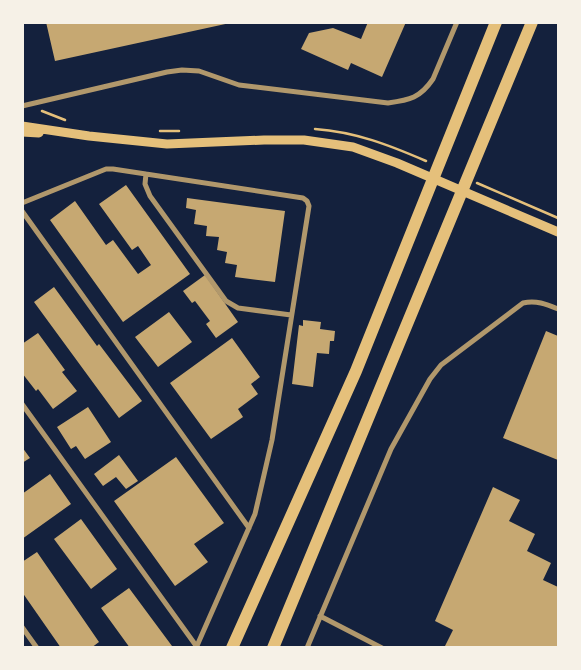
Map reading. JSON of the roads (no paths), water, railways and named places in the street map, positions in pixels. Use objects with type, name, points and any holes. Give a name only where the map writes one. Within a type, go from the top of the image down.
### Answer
[{"type":"highway","points":[[232,648],[356,371],[496,22]]},
{"type":"highway","points":[[273,648],[532,22]]},
{"type":"main road","points":[[22,126],[89,136]]},
{"type":"main road","points":[[22,132],[89,136],[167,144],[304,140],[353,147],[397,162],[558,232]]},
{"type":"street","points":[[22,106],[182,70],[199,71],[239,85],[388,102],[404,101],[417,96],[433,79],[457,22]]},
{"type":"street","points":[[23,202],[106,169],[113,169],[303,198],[309,206],[272,440],[255,514],[196,647]]},
{"type":"street","points":[[146,174],[146,184],[150,196],[226,301],[238,308],[291,315]]},
{"type":"street","points":[[22,210],[249,528]]},
{"type":"street","points":[[307,648],[394,442],[430,379],[441,365],[523,303],[532,301],[558,309]]},
{"type":"street","points":[[22,404],[196,647]]},
{"type":"street","points":[[320,616],[382,648]]},
{"type":"street","points":[[22,627],[37,648]]}]
